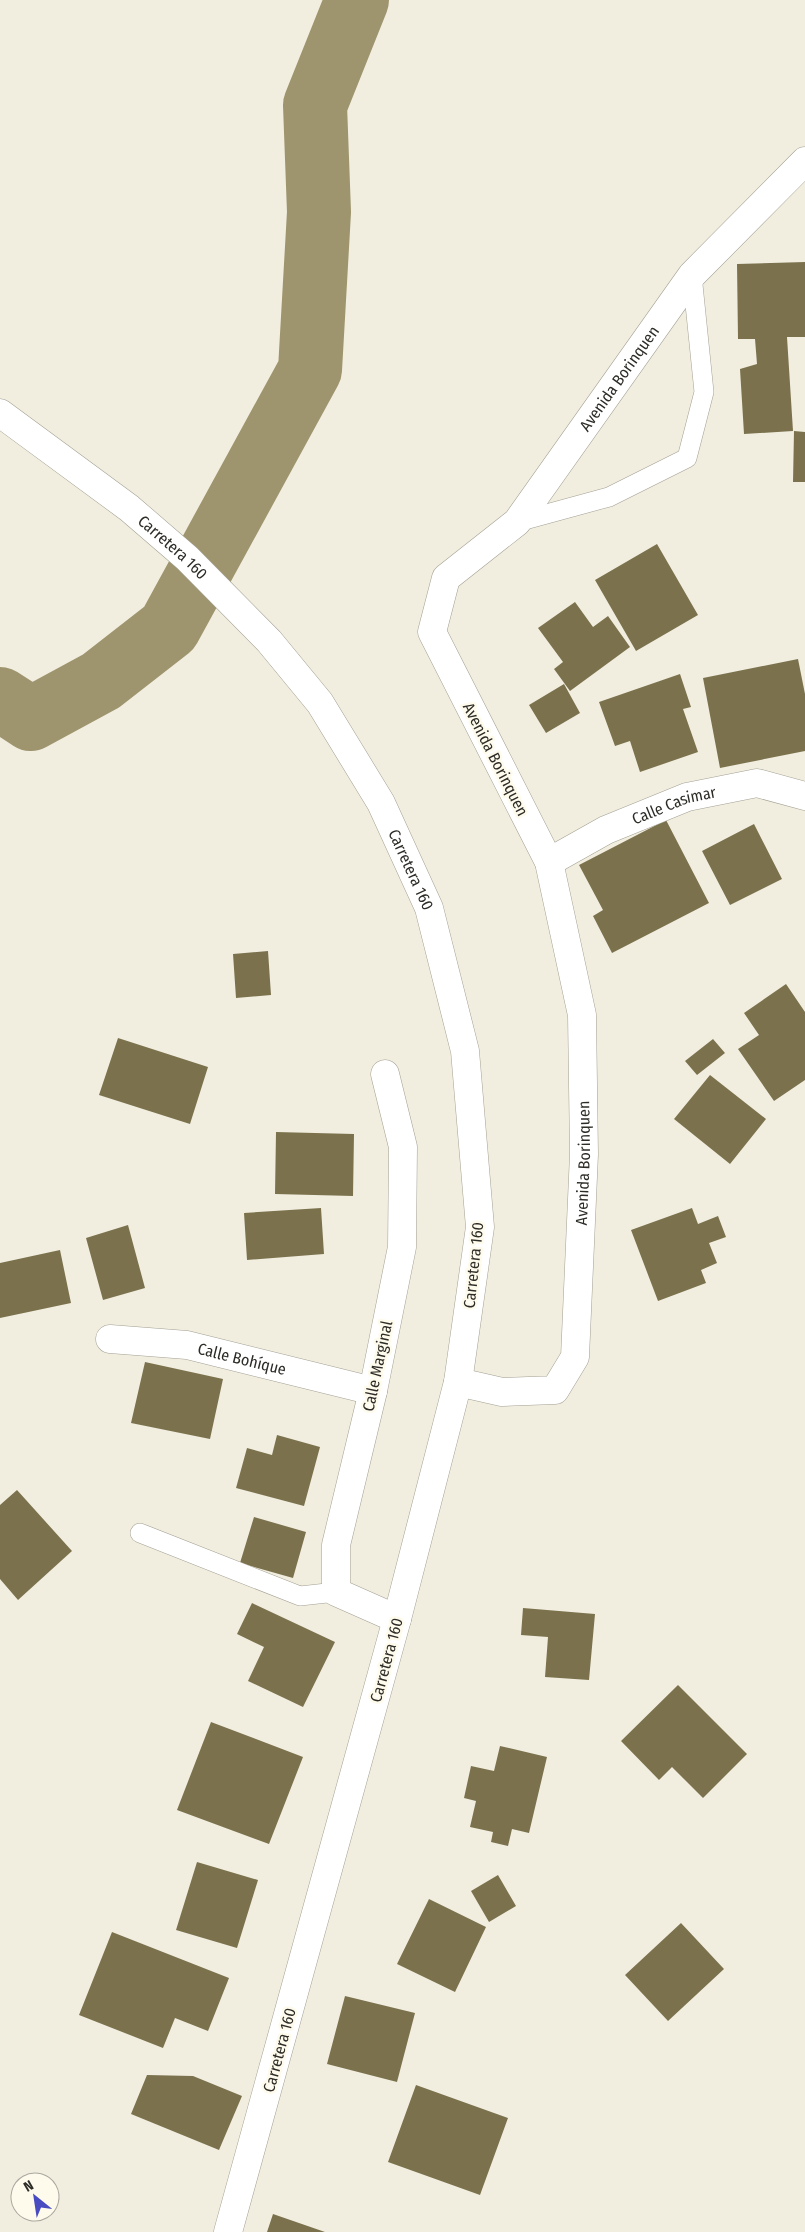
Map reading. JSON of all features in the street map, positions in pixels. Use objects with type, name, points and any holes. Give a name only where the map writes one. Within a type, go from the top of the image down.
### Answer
[{"type":"street","name":"Avenida Borinquen","points":[[458,1382],[502,1392],[555,1390],[574,1357],[584,1154],[582,1015],[549,862],[432,632],[446,578],[517,522],[692,274],[805,161]]},
{"type":"street","name":"Carretera 160","points":[[0,413],[129,508],[187,558],[269,641],[320,703],[382,803],[429,908],[465,1051],[480,1227],[458,1382],[397,1619],[228,2232]]},
{"type":"street","name":"Calle Casimar","points":[[549,862],[606,830],[686,797],[757,782],[805,796]]},
{"type":"street","name":"Calle Marginal","points":[[336,1592],[336,1545],[373,1390],[402,1247],[403,1147],[385,1074]]},
{"type":"street","name":"Calle Bohíque","points":[[110,1338],[187,1345],[373,1390]]},
{"type":"street","points":[[336,1592],[397,1619]]},
{"type":"lane","points":[[517,522],[609,496],[687,458],[704,392],[692,274]]},
{"type":"lane","points":[[140,1533],[300,1596],[336,1592]]},
{"type":"building","points":[[805,262],[805,337],[787,337],[793,431],[744,434],[740,369],[757,364],[755,339],[738,339],[737,264]]},
{"type":"building","points":[[794,431],[805,432],[805,482],[793,482]]},
{"type":"building","points":[[657,544],[698,615],[636,651],[595,580]]},
{"type":"building","points":[[575,602],[593,627],[608,616],[630,647],[570,691],[554,669],[563,662],[538,628]]},
{"type":"building","points":[[798,659],[805,694],[805,751],[720,768],[703,678]]},
{"type":"building","points":[[680,674],[691,707],[683,709],[698,752],[640,772],[630,741],[615,746],[599,702]]},
{"type":"building","points":[[564,684],[580,713],[546,733],[529,705]]},
{"type":"building","points":[[666,820],[709,903],[612,953],[593,916],[603,910],[579,865]]},
{"type":"building","points":[[754,824],[782,879],[730,905],[702,851]]},
{"type":"building","points":[[268,951],[271,995],[236,998],[233,954]]},
{"type":"building","points":[[786,984],[805,1012],[805,1080],[774,1101],[738,1049],[759,1035],[744,1013]]},
{"type":"building","points":[[118,1038],[208,1067],[190,1124],[99,1095]]},
{"type":"building","points":[[713,1039],[725,1053],[697,1075],[685,1061]]},
{"type":"building","points":[[710,1075],[766,1119],[730,1164],[674,1119]]},
{"type":"building","points":[[276,1132],[354,1134],[353,1196],[275,1194]]},
{"type":"building","points":[[321,1208],[324,1254],[247,1260],[244,1213]]},
{"type":"building","points":[[692,1208],[698,1224],[718,1216],[726,1237],[709,1243],[717,1263],[701,1270],[706,1283],[658,1301],[631,1230]]},
{"type":"building","points":[[128,1225],[145,1288],[103,1300],[86,1238]]},
{"type":"building","points":[[60,1250],[71,1303],[0,1318],[0,1263]]},
{"type":"building","points":[[145,1362],[223,1379],[210,1439],[131,1423]]},
{"type":"building","points":[[277,1435],[320,1447],[304,1506],[236,1488],[247,1448],[272,1455]]},
{"type":"building","points":[[17,1490],[72,1551],[18,1600],[0,1579],[0,1505]]},
{"type":"building","points":[[254,1517],[306,1532],[293,1578],[240,1563]]},
{"type":"building","points":[[252,1603],[335,1642],[303,1707],[248,1681],[264,1647],[237,1634]]},
{"type":"building","points":[[523,1608],[595,1614],[589,1680],[545,1677],[548,1637],[521,1635]]},
{"type":"building","points":[[678,1685],[747,1754],[703,1798],[672,1767],[659,1780],[621,1741]]},
{"type":"building","points":[[211,1722],[303,1757],[269,1844],[177,1810]]},
{"type":"building","points":[[500,1746],[547,1757],[529,1833],[512,1829],[508,1846],[491,1842],[493,1832],[470,1827],[476,1801],[464,1798],[471,1766],[494,1771]]},
{"type":"building","points":[[197,1862],[258,1880],[237,1948],[176,1930]]},
{"type":"building","points":[[498,1875],[516,1906],[489,1922],[471,1891]]},
{"type":"building","points":[[429,1899],[486,1927],[455,1992],[397,1964]]},
{"type":"building","points":[[681,1923],[724,1969],[668,2021],[625,1975]]},
{"type":"building","points":[[112,1932],[229,1978],[208,2031],[175,2018],[163,2048],[79,2015]]},
{"type":"building","points":[[345,1996],[415,2013],[397,2082],[327,2064]]},
{"type":"building","points":[[147,2075],[193,2076],[242,2096],[219,2150],[131,2114]]},
{"type":"building","points":[[416,2085],[508,2118],[480,2195],[388,2162]]},
{"type":"building","points":[[273,2214],[325,2232],[267,2232]]},
{"type":"waterway","points":[[0,699],[31,719],[101,681],[169,628],[310,370],[319,212],[315,105],[357,0]]}]
